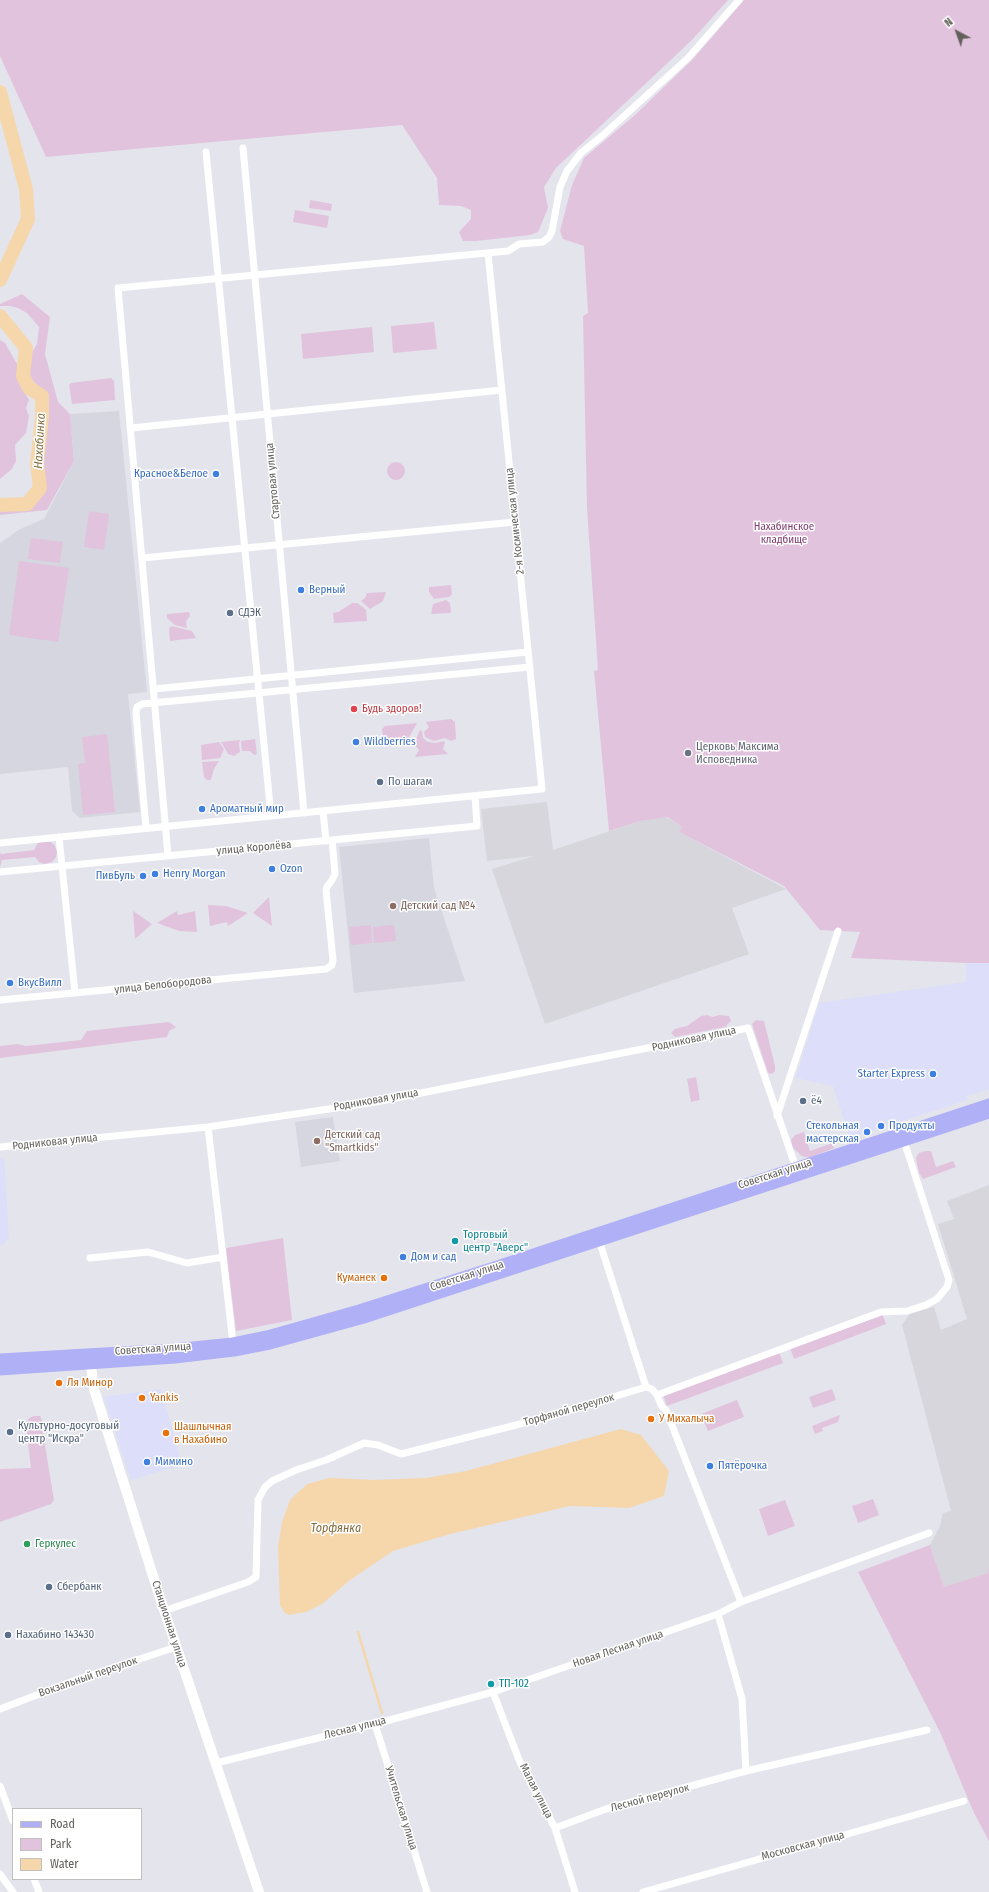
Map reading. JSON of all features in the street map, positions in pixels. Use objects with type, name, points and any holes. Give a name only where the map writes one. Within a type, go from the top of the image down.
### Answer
[{"type":"main road","name":"Советская улица","points":[[0,1359],[90,1359],[234,1351],[270,1344],[364,1318],[989,1104]]},
{"type":"main road","name":"Советская улица","points":[[797,1171],[904,1141],[989,1113]]},
{"type":"main road","name":"Советская улица","points":[[0,1370],[233,1343],[267,1336],[359,1310],[598,1237]]},
{"type":"main road","name":"Станционная улица","points":[[90,1359],[94,1389],[164,1611],[259,1892]]},
{"type":"street","points":[[168,856],[118,288],[508,251],[519,244],[547,240],[552,231],[560,187],[567,171],[581,153],[602,136],[688,58],[739,0]]},
{"type":"street","name":"Стартовая улица","points":[[243,148],[304,813]]},
{"type":"street","points":[[206,152],[271,816]]},
{"type":"street","name":"2-я Космическая улица","points":[[474,796],[542,789],[488,253]]},
{"type":"street","points":[[131,428],[502,390]]},
{"type":"street","points":[[142,558],[515,522]]},
{"type":"street","points":[[154,689],[528,652]]},
{"type":"street","points":[[146,828],[136,713],[137,707],[142,704],[530,667]]},
{"type":"street","points":[[0,843],[474,796]]},
{"type":"street","name":"улица Королёва","points":[[0,872],[477,826],[474,796]]},
{"type":"street","points":[[323,811],[329,840]]},
{"type":"street","points":[[59,837],[75,993]]},
{"type":"street","name":"улица Белобородова","points":[[0,1000],[326,969],[332,965],[333,960],[326,890],[335,874],[329,840]]},
{"type":"street","points":[[797,1171],[777,1116],[838,931]]},
{"type":"street","name":"Родниковая улица","points":[[0,1147],[208,1127],[376,1102],[748,1028],[777,1116]]},
{"type":"street","points":[[208,1127],[233,1343]]},
{"type":"street","points":[[657,1395],[881,1312],[907,1311],[926,1306],[941,1294],[947,1287],[949,1280],[904,1141]]},
{"type":"street","points":[[598,1237],[646,1387],[652,1389],[666,1410],[741,1602]]},
{"type":"street","points":[[90,1258],[148,1252],[187,1263],[224,1257]]},
{"type":"street","name":"Торфяной переулок","points":[[164,1611],[256,1578],[258,1500],[265,1487],[272,1481],[364,1443],[378,1445],[401,1454],[540,1419],[646,1387]]},
{"type":"street","name":"Новая Лесная улица","points":[[493,1692],[718,1614],[741,1602],[929,1533]]},
{"type":"street","points":[[718,1614],[742,1699],[746,1771]]},
{"type":"street","name":"Вокзальный переулок","points":[[0,1708],[78,1679],[176,1647]]},
{"type":"street","name":"Лесная улица","points":[[216,1763],[375,1724],[493,1692]]},
{"type":"street","name":"Малая улица","points":[[493,1692],[519,1760],[555,1828],[575,1892]]},
{"type":"street","name":"Учительская улица","points":[[375,1724],[427,1892]]},
{"type":"street","name":"Лесной переулок","points":[[555,1828],[606,1809],[746,1771],[927,1730]]},
{"type":"street","points":[[0,1786],[12,1818]]},
{"type":"street","name":"Московская улица","points":[[643,1892],[964,1801]]},
{"type":"street","points":[[0,1874],[13,1892]]},
{"type":"street","points":[[34,1880],[39,1892]]},
{"type":"shaded area","points":[[119,411],[147,692],[128,694],[140,812],[80,818],[72,811],[68,767],[0,774],[0,543],[20,529],[44,519],[74,461],[70,414]]},
{"type":"shaded area","points":[[547,802],[553,850],[640,821],[667,817],[682,827],[679,832],[786,889],[732,908],[749,954],[545,1024],[492,869],[534,856],[487,861],[481,809]]},
{"type":"shaded area","name":"Детский сад №4","points":[[429,838],[434,888],[465,981],[354,993],[339,847]]},
{"type":"shaded area","points":[[966,963],[989,963],[989,1089],[966,1096],[967,1100],[850,1138],[833,1086],[796,1078],[819,1003],[966,982]]},
{"type":"shaded area","name":"Детский сад \"Smartkids\"","points":[[333,1117],[340,1161],[301,1167],[295,1122]]},
{"type":"shaded area","points":[[0,1158],[4,1158],[9,1237],[3,1245],[0,1245]]},
{"type":"shaded area","points":[[989,1185],[989,1565],[988,1573],[944,1588],[930,1545],[940,1526],[943,1513],[951,1511],[902,1325],[910,1314],[934,1307],[941,1330],[967,1319],[938,1224],[954,1219],[947,1201]]},
{"type":"shaded area","points":[[161,1389],[182,1465],[131,1480],[104,1397]]},
{"type":"green space","points":[[0,0],[728,0],[692,40],[556,168],[544,187],[548,208],[538,232],[530,235],[463,241],[459,232],[471,219],[471,210],[461,206],[439,205],[437,178],[402,125],[46,157],[0,56]]},
{"type":"green space","name":"Нахабинское кладбище","points":[[744,0],[989,0],[989,963],[851,958],[860,932],[820,930],[784,886],[679,832],[682,827],[668,817],[640,821],[609,831],[594,671],[598,670],[587,508],[583,316],[588,313],[584,246],[563,239],[560,231],[572,185],[584,158],[635,115],[693,59]]},
{"type":"green space","points":[[310,200],[332,204],[331,211],[309,208]]},
{"type":"green space","points":[[295,210],[329,216],[327,228],[293,222]]},
{"type":"green space","points":[[22,294],[50,317],[45,354],[58,402],[70,414],[74,461],[47,510],[0,515],[0,504],[21,503],[36,495],[42,468],[42,459],[36,443],[45,399],[41,390],[29,376],[27,367],[28,359],[37,344],[39,327],[27,313],[18,308],[0,306],[0,304]]},
{"type":"green space","points":[[434,322],[437,349],[393,353],[391,326]]},
{"type":"green space","points":[[372,327],[374,352],[303,359],[301,334]]},
{"type":"green space","points":[[0,340],[5,343],[17,364],[17,379],[29,400],[26,408],[29,416],[26,433],[15,445],[16,461],[12,469],[0,479]]},
{"type":"green space","points":[[111,378],[114,381],[115,400],[72,404],[69,385],[71,383]]},
{"type":"green space","points":[[396,462],[402,465],[405,471],[402,477],[396,480],[390,477],[387,471],[390,465]]},
{"type":"green space","points":[[89,511],[109,514],[104,550],[84,547]]},
{"type":"green space","points":[[31,538],[63,542],[60,563],[28,559]]},
{"type":"green space","points":[[19,561],[69,568],[58,642],[9,635]]},
{"type":"green space","points":[[451,585],[452,594],[449,597],[434,599],[429,592],[429,587]]},
{"type":"green space","points":[[386,592],[383,601],[370,609],[361,601],[365,598],[367,593]]},
{"type":"green space","points":[[446,600],[450,603],[451,613],[431,614],[433,604]]},
{"type":"green space","points":[[352,603],[357,603],[366,610],[367,621],[334,623],[333,613],[338,612]]},
{"type":"green space","points":[[189,612],[190,616],[186,621],[187,628],[175,625],[167,618],[167,614]]},
{"type":"green space","points":[[171,626],[192,631],[196,638],[170,641],[169,629]]},
{"type":"green space","points":[[451,719],[455,722],[456,739],[451,741],[445,738],[434,741],[425,737],[424,732],[429,727],[426,722]]},
{"type":"green space","points":[[417,723],[407,741],[400,738],[397,741],[392,739],[383,739],[382,729],[385,726]]},
{"type":"green space","points":[[420,730],[422,731],[423,738],[428,742],[435,743],[444,741],[445,743],[443,749],[448,754],[415,757],[419,750],[414,744]]},
{"type":"green space","points":[[107,734],[115,812],[83,815],[78,764],[85,763],[82,737]]},
{"type":"green space","points":[[255,739],[257,754],[254,755],[250,751],[242,751],[241,741]]},
{"type":"green space","points":[[240,740],[240,752],[234,756],[228,754],[221,742]]},
{"type":"green space","points":[[219,742],[224,749],[220,758],[202,760],[201,745]]},
{"type":"green space","points":[[219,761],[214,769],[211,780],[207,780],[204,777],[202,762]]},
{"type":"green space","points":[[44,841],[51,842],[55,846],[57,852],[56,857],[52,862],[44,864],[39,862],[35,857],[2,860],[0,867],[0,852],[1,854],[34,850],[38,843]]},
{"type":"green space","points":[[269,897],[272,926],[253,913]]},
{"type":"green space","points":[[208,905],[226,906],[248,913],[228,926],[227,922],[210,926]]},
{"type":"green space","points":[[133,911],[152,924],[135,939]]},
{"type":"green space","points":[[177,911],[178,915],[195,911],[197,932],[179,931],[157,923]]},
{"type":"green space","points":[[371,925],[372,943],[351,945],[349,927]]},
{"type":"green space","points":[[394,925],[396,941],[374,943],[373,927]]},
{"type":"green space","points":[[707,1015],[713,1017],[719,1015],[729,1016],[731,1021],[725,1027],[675,1037],[671,1033],[675,1029],[687,1026],[701,1016]]},
{"type":"green space","points":[[756,1020],[764,1021],[775,1066],[775,1071],[772,1074],[768,1073],[752,1024]]},
{"type":"green space","points":[[169,1022],[176,1027],[169,1031],[167,1037],[0,1058],[0,1046],[17,1044],[26,1046],[81,1040],[87,1031]]},
{"type":"green space","points":[[696,1077],[700,1100],[691,1102],[687,1079]]},
{"type":"green space","points":[[804,1132],[810,1151],[833,1143],[834,1148],[809,1158],[802,1156],[793,1148],[791,1140],[795,1135]]},
{"type":"green space","points":[[931,1151],[936,1167],[953,1161],[956,1167],[923,1179],[919,1173],[916,1158],[919,1153]]},
{"type":"green space","points":[[283,1238],[292,1320],[236,1331],[226,1248]]},
{"type":"green space","points":[[882,1313],[886,1324],[794,1359],[790,1348]]},
{"type":"green space","points":[[779,1352],[783,1363],[667,1406],[663,1395]]},
{"type":"green space","points":[[832,1389],[836,1400],[813,1408],[809,1397]]},
{"type":"green space","points":[[737,1400],[744,1417],[708,1431],[701,1414]]},
{"type":"green space","points":[[840,1415],[838,1422],[822,1428],[823,1431],[815,1434],[812,1426]]},
{"type":"green space","points":[[40,1416],[43,1422],[43,1433],[54,1500],[51,1504],[0,1522],[0,1469],[31,1468],[26,1423],[29,1418]]},
{"type":"green space","points":[[873,1499],[879,1515],[858,1523],[852,1506]]},
{"type":"green space","points":[[785,1500],[795,1526],[768,1536],[759,1509]]},
{"type":"green space","points":[[930,1545],[944,1587],[988,1573],[989,1565],[989,1841],[974,1813],[940,1732],[858,1572]]},
{"type":"water","name":"Торфянка","points":[[621,1429],[641,1435],[669,1471],[664,1496],[629,1508],[570,1506],[450,1534],[393,1551],[350,1580],[322,1604],[306,1612],[288,1615],[284,1612],[280,1605],[278,1547],[282,1522],[290,1500],[307,1484],[330,1478],[374,1480],[426,1478],[466,1471]]},
{"type":"waterway","name":"Нахабинка","points":[[0,92],[26,189],[28,219],[0,280]]},
{"type":"waterway","name":"Нахабинка","points":[[0,316],[26,348],[23,376],[29,388],[42,396],[42,418],[37,463],[40,488],[27,504],[0,505]]},
{"type":"waterway","points":[[358,1632],[382,1713]]},
{"type":"place","name":"Красное&Белое","points":[[216,474]]},
{"type":"place","name":"Верный","points":[[301,590]]},
{"type":"place","name":"СДЭК","points":[[230,613]]},
{"type":"place","name":"Будь здоров!","points":[[354,709]]},
{"type":"place","name":"Wildberries","points":[[356,742]]},
{"type":"place","name":"Церковь Максима Исповедника","points":[[688,753]]},
{"type":"place","name":"По шагам","points":[[380,782]]},
{"type":"place","name":"Ароматный мир","points":[[202,809]]},
{"type":"place","name":"Ozon","points":[[272,869]]},
{"type":"place","name":"Henry Morgan","points":[[155,874]]},
{"type":"place","name":"ПивБуль","points":[[143,876]]},
{"type":"place","name":"Детский сад №4","points":[[393,906]]},
{"type":"place","name":"ВкусВилл","points":[[10,983]]},
{"type":"place","name":"Starter Express","points":[[933,1074]]},
{"type":"place","name":"ё4","points":[[803,1101]]},
{"type":"place","name":"Продукты","points":[[881,1126]]},
{"type":"place","name":"Стекольная мастерская","points":[[867,1132]]},
{"type":"place","name":"Детский сад \"Smartkids\"","points":[[317,1141]]},
{"type":"place","name":"Торговый центр \"Аверс\"","points":[[455,1241]]},
{"type":"place","name":"Дом и сад","points":[[403,1257]]},
{"type":"place","name":"Куманек","points":[[384,1278]]},
{"type":"place","name":"Ля Минор","points":[[59,1383]]},
{"type":"place","name":"Yankis","points":[[142,1398]]},
{"type":"place","name":"У Михалыча","points":[[651,1419]]},
{"type":"place","name":"Культурно-досуговый центр \"Искра\"","points":[[10,1432]]},
{"type":"place","name":"Шашлычная в Нахабино","points":[[166,1433]]},
{"type":"place","name":"Мимино","points":[[147,1462]]},
{"type":"place","name":"Пятёрочка","points":[[710,1466]]},
{"type":"place","name":"Геркулес","points":[[27,1544]]},
{"type":"place","name":"Сбербанк","points":[[49,1587]]},
{"type":"place","name":"Нахабино 143430","points":[[8,1635]]},
{"type":"place","name":"ТП-102","points":[[491,1684]]}]
